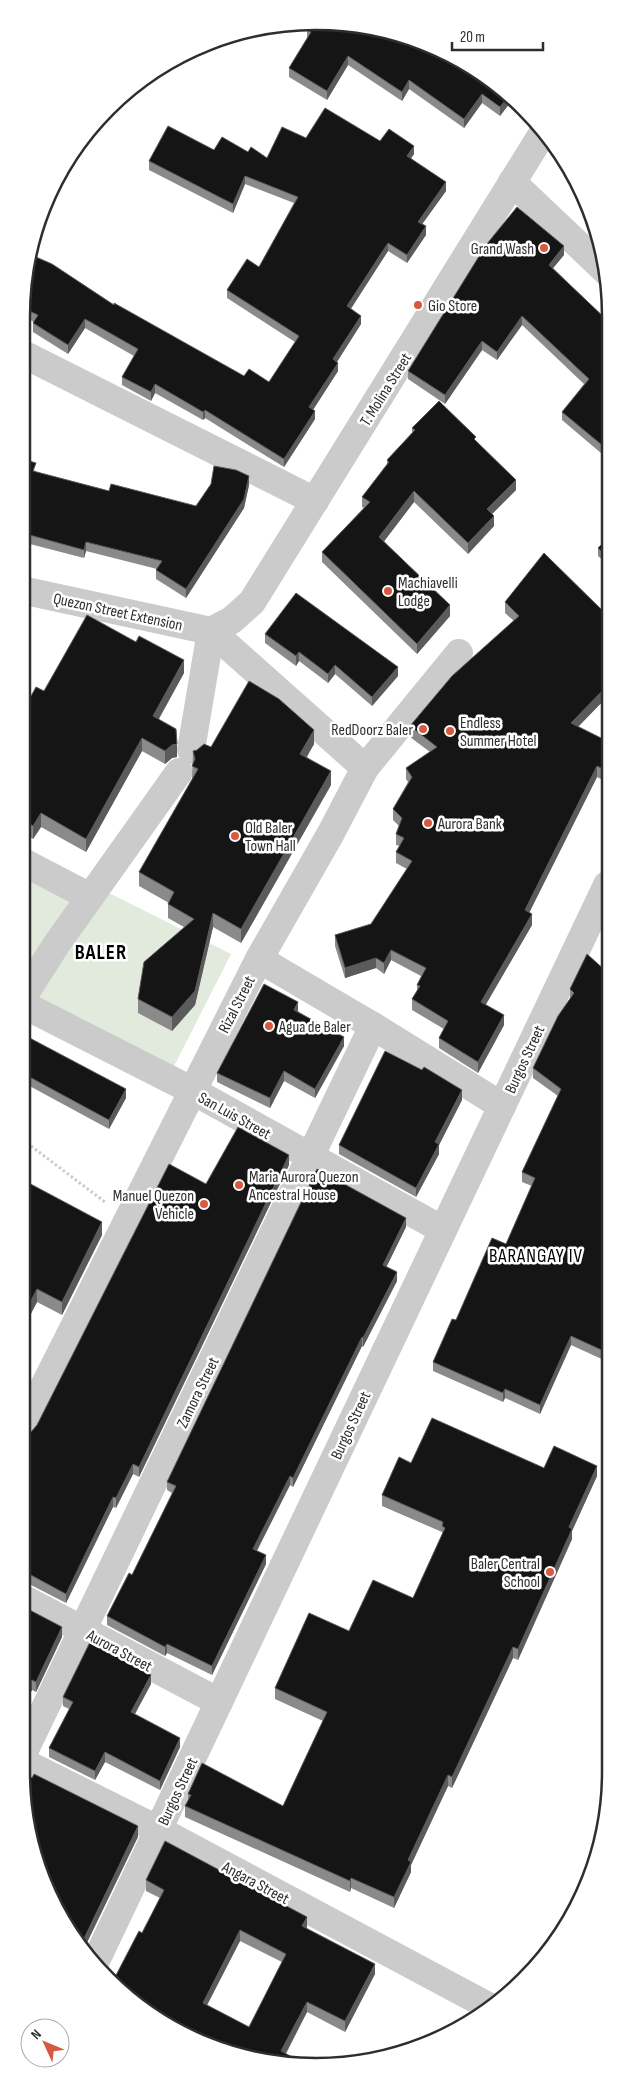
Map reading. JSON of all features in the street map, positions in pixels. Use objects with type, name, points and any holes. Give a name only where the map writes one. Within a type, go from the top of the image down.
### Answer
[{"type":"street","name":"T. Molina Street","points":[[210,631],[232,620],[252,602],[540,138]]},
{"type":"street","points":[[512,182],[597,263]]},
{"type":"street","points":[[30,358],[315,502]]},
{"type":"street","name":"Quezon Street Extension","points":[[30,592],[210,631]]},
{"type":"street","points":[[30,986],[185,761],[210,631]]},
{"type":"street","points":[[210,631],[365,768]]},
{"type":"street","name":"Rizal Street","points":[[30,1412],[259,959],[331,833],[365,768],[459,653]]},
{"type":"street","points":[[30,866],[90,897]]},
{"type":"street","name":"Burgos Street","points":[[97,1956],[159,1830],[602,896]]},
{"type":"street","points":[[259,959],[374,1026],[502,1106]]},
{"type":"street","name":"San Luis Street","points":[[30,1008],[192,1091],[443,1230]]},
{"type":"street","name":"Zamora Street","points":[[30,1740],[374,1026]]},
{"type":"street","name":"Aurora Street","points":[[30,1602],[219,1702]]},
{"type":"street","name":"Angara Street","points":[[30,1764],[159,1830],[484,2004]]},
{"type":"path","points":[[30,1145],[128,1219]]},
{"type":"shaded area","points":[[30,854],[231,954],[165,1084],[30,1021]]},
{"type":"building","points":[[309,30],[353,32],[408,45],[459,68],[505,101],[500,107],[482,94],[464,119],[409,80],[402,92],[348,56],[327,91],[289,68],[311,32]]},
{"type":"building","points":[[325,108],[380,141],[389,129],[414,146],[407,156],[446,182],[418,222],[426,226],[407,255],[388,243],[347,306],[361,316],[333,359],[338,363],[309,407],[315,411],[284,459],[205,410],[203,412],[155,384],[151,392],[122,377],[138,349],[85,319],[68,345],[33,323],[38,315],[30,311],[32,279],[36,257],[52,264],[114,305],[114,303],[244,376],[249,369],[269,382],[299,336],[227,290],[247,259],[259,267],[298,197],[245,176],[233,204],[149,161],[168,126],[214,150],[222,137],[248,152],[251,147],[267,158],[282,127],[306,138]]},
{"type":"building","points":[[517,207],[564,246],[549,265],[602,315],[602,445],[562,412],[589,379],[522,316],[497,352],[482,341],[445,395],[408,371],[486,245]]},
{"type":"building","points":[[439,401],[516,480],[487,509],[494,516],[468,543],[414,491],[379,537],[450,605],[417,644],[322,552],[370,502],[362,497],[389,462],[387,460],[415,430],[412,428]]},
{"type":"building","points":[[30,461],[36,463],[33,471],[109,491],[111,484],[196,506],[211,484],[214,466],[236,470],[249,476],[244,499],[186,589],[156,570],[162,561],[86,542],[84,550],[30,535]]},
{"type":"building","points":[[544,553],[602,610],[602,691],[571,723],[602,738],[602,768],[597,766],[525,910],[532,914],[481,1002],[504,1015],[478,1062],[439,1038],[448,1021],[412,999],[420,986],[417,985],[426,968],[391,950],[384,963],[376,958],[345,968],[335,935],[371,924],[412,861],[396,852],[404,838],[396,834],[402,818],[393,809],[412,777],[406,768],[437,747],[410,726],[452,676],[519,616],[505,602]]},
{"type":"building","points":[[296,593],[398,667],[372,697],[335,665],[328,674],[299,652],[296,656],[265,634]]},
{"type":"building","points":[[87,615],[136,642],[139,636],[184,660],[153,716],[176,729],[177,744],[172,745],[165,751],[142,738],[86,839],[41,813],[33,826],[30,824],[30,698],[36,687],[44,691]]},
{"type":"building","name":"Old Baler Town Hall","points":[[249,681],[279,699],[314,730],[300,754],[331,771],[241,929],[213,913],[195,991],[172,1017],[138,999],[144,962],[194,919],[168,904],[174,892],[139,872],[198,769],[192,766],[195,759],[193,751],[204,744],[211,747]]},
{"type":"building","points":[[587,954],[602,968],[602,1350],[571,1336],[540,1405],[505,1389],[503,1393],[433,1362],[452,1319],[456,1320],[492,1238],[506,1244],[535,1178],[522,1172],[561,1089],[533,1068],[558,1016],[574,993],[570,989]]},
{"type":"building","points":[[264,984],[298,1002],[294,1010],[344,1037],[315,1089],[284,1071],[270,1098],[217,1073]]},
{"type":"building","points":[[30,1038],[126,1089],[109,1120],[30,1077]]},
{"type":"building","points":[[385,1051],[422,1070],[424,1067],[462,1090],[435,1142],[439,1144],[416,1188],[339,1145]]},
{"type":"building","points":[[238,1127],[289,1155],[139,1467],[133,1464],[116,1498],[113,1497],[66,1594],[30,1575],[30,1432],[37,1425],[169,1164],[206,1184]]},
{"type":"building","points":[[317,1169],[406,1218],[383,1265],[397,1272],[362,1337],[293,1478],[290,1476],[253,1549],[266,1555],[212,1666],[167,1644],[165,1647],[107,1616],[129,1573],[132,1575],[176,1486],[167,1482]]},
{"type":"building","points":[[30,1184],[102,1222],[62,1302],[37,1289],[30,1302]]},
{"type":"building","points":[[432,1418],[544,1468],[554,1446],[597,1466],[569,1527],[572,1529],[518,1649],[513,1647],[452,1777],[448,1775],[408,1860],[411,1862],[394,1897],[351,1878],[350,1881],[185,1806],[191,1795],[188,1794],[202,1763],[283,1806],[327,1712],[275,1688],[309,1613],[349,1631],[373,1580],[413,1598],[445,1528],[442,1526],[443,1522],[382,1495],[399,1457],[411,1463]]},
{"type":"building","points":[[30,1610],[62,1627],[36,1682],[32,1680],[30,1684]]},
{"type":"building","points":[[90,1642],[151,1675],[131,1712],[180,1738],[160,1781],[105,1752],[95,1771],[49,1748],[73,1702],[63,1697]]},
{"type":"building","points":[[34,1774],[138,1826],[84,1939],[59,1898],[45,1864],[32,1809],[30,1776],[32,1778]]},
{"type":"building","points":[[165,1841],[307,1917],[302,1926],[375,1964],[345,2021],[307,2002],[281,2051],[291,2057],[260,2053],[224,2043],[173,2020],[142,1999],[116,1976],[139,1931],[142,1933],[164,1890],[146,1880]],"holes":[[[240,1930],[286,1954],[249,2027],[203,2003]]]},
{"type":"place","name":"Grand Wash","points":[[544,248]]},
{"type":"place","name":"Gio Store","points":[[418,305]]},
{"type":"place","name":"Machiavelli Lodge","points":[[388,591]]},
{"type":"place","name":"RedDoorz Baler","points":[[423,729]]},
{"type":"place","name":"Endless Summer Hotel","points":[[450,731]]},
{"type":"place","name":"Aurora Bank","points":[[428,823]]},
{"type":"place","name":"Old Baler Town Hall","points":[[235,836]]},
{"type":"place","name":"Agua de Baler","points":[[269,1026]]},
{"type":"place","name":"Maria Aurora Quezon Ancestral House","points":[[239,1185]]},
{"type":"place","name":"Manuel Quezon Vehicle","points":[[204,1204]]},
{"type":"place","name":"Baler Central School","points":[[550,1572]]},
{"type":"district","name":"BALER","points":[[101,952]]},
{"type":"district","name":"BARANGAY IV","points":[[536,1255]]}]
